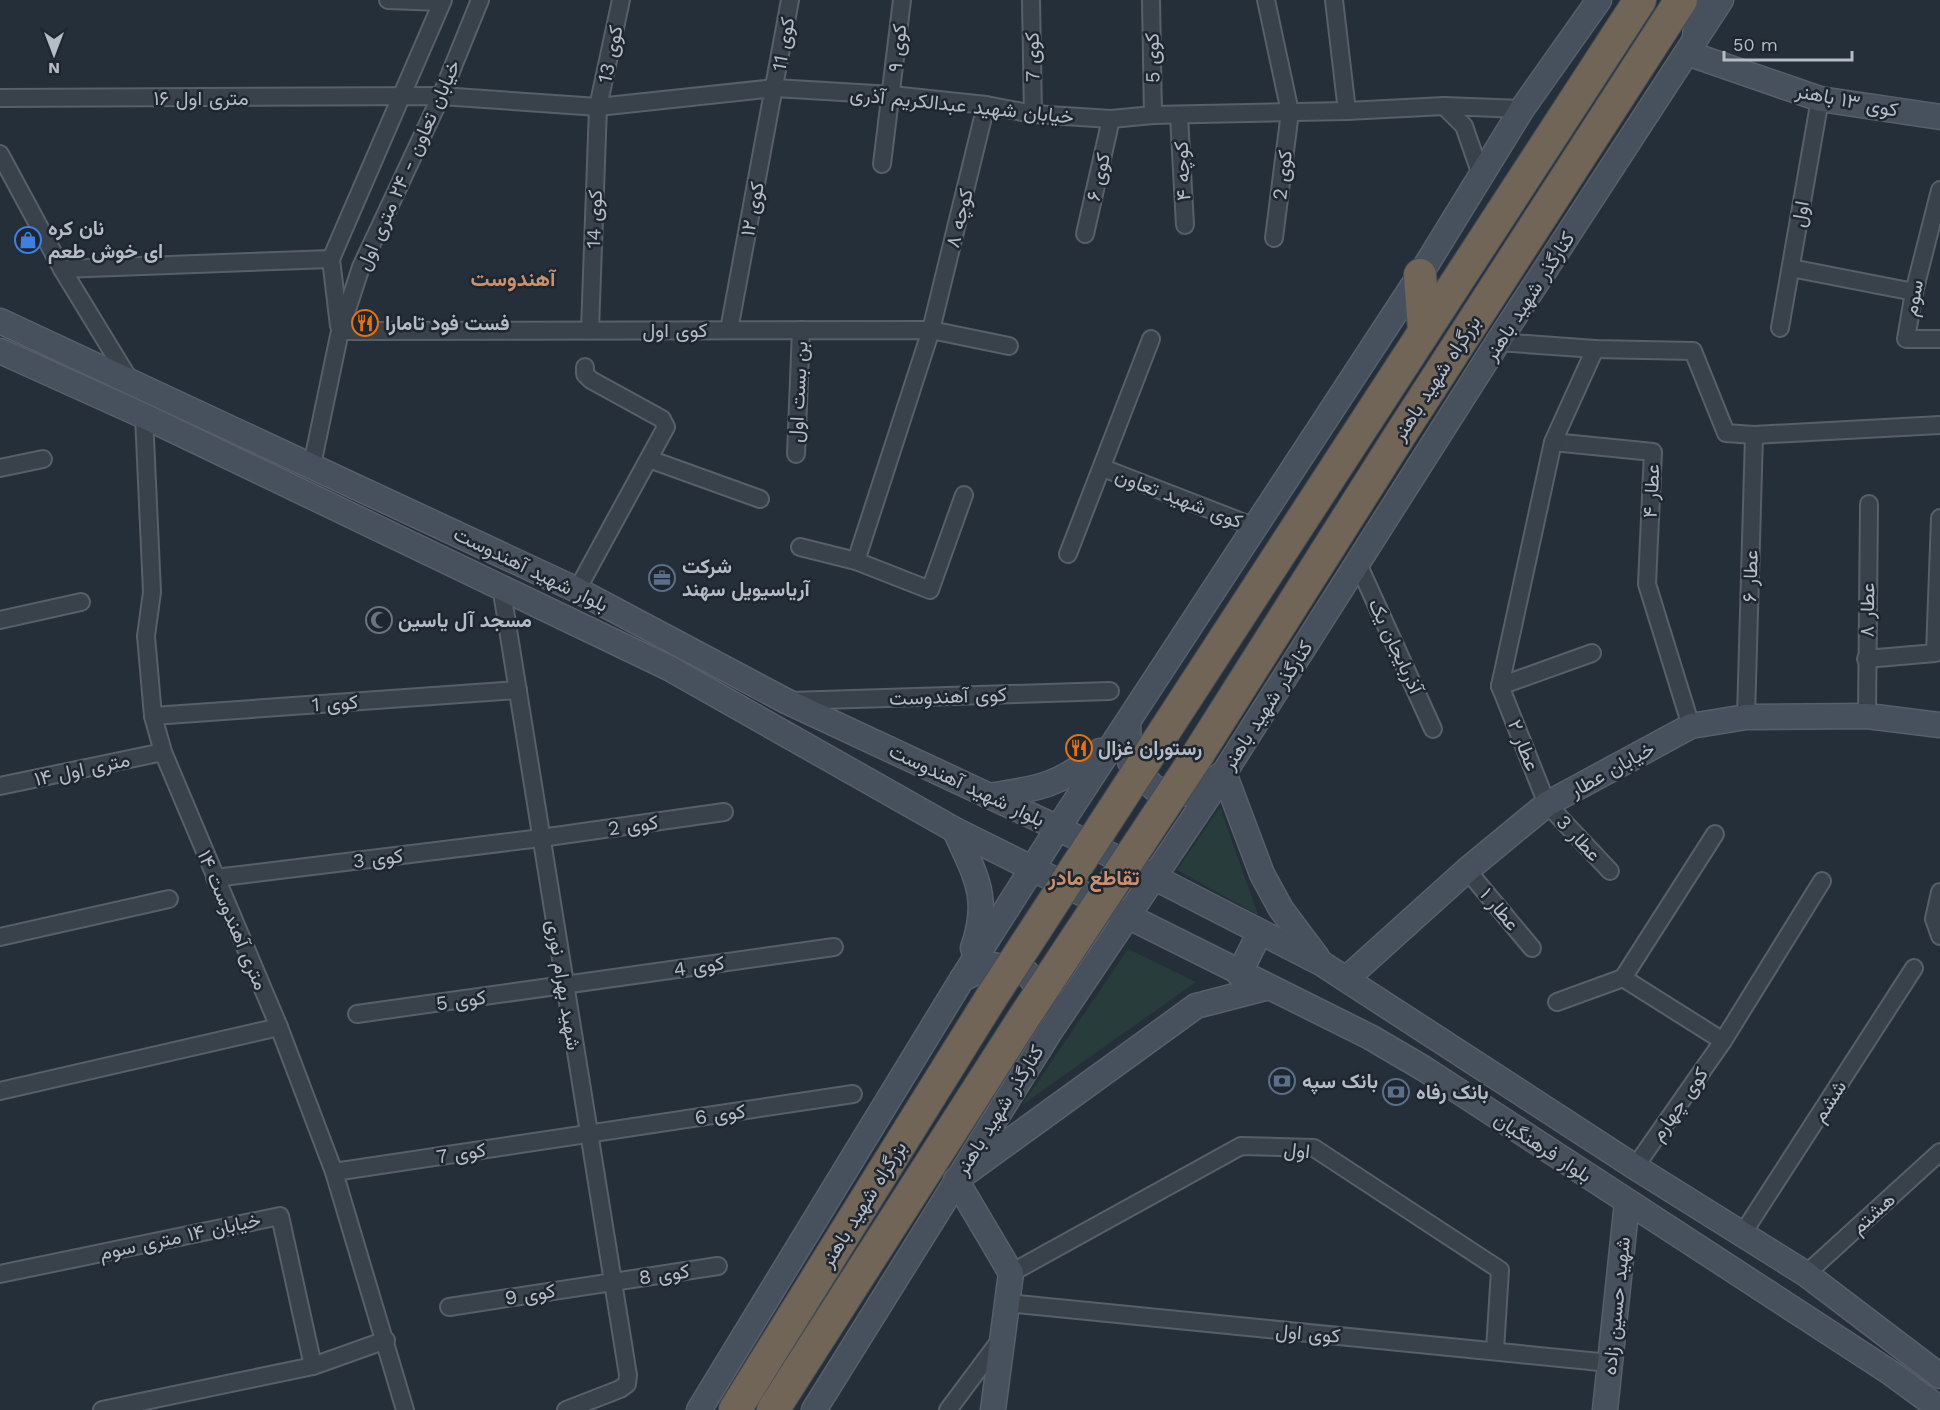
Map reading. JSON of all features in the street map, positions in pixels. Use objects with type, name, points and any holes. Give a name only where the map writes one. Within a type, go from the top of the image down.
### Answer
[{"type":"highway","name":"بزرگراه شهید باهنر","points":[[735,1410],[991,998],[1640,0]]},
{"type":"highway","name":"بزرگراه شهید باهنر","points":[[773,1410],[1036,1026],[1195,759],[1393,445],[1681,0]]},
{"type":"highway","points":[[1420,275],[1424,330]]},
{"type":"main road","points":[[699,1410],[962,979],[1058,828],[1128,725],[1420,275],[1522,109],[1599,0]]},
{"type":"main road","points":[[1691,48],[1698,0]]},
{"type":"main road","name":"کنارگذر شهید باهنر","points":[[814,1410],[956,1180],[1036,1026],[1127,918],[1224,773],[1498,342],[1721,0]]},
{"type":"main road","name":"کوی ۱۳ باهنر","points":[[1691,48],[1820,99],[1940,117]]},
{"type":"main road","name":"بلوار شهید آهندوست","points":[[0,321],[129,379],[577,590],[786,701],[1058,828],[1152,878]]},
{"type":"main road","name":"بلوار شهید آهندوست","points":[[0,351],[144,416],[669,668],[955,830],[1127,918]]},
{"type":"main road","points":[[669,668],[682,644]]},
{"type":"main road","name":"خیابان عطار","points":[[1346,979],[1467,870],[1547,804],[1691,726],[1746,717],[1867,716],[1940,725]]},
{"type":"main road","points":[[1128,725],[1130,762],[1155,789],[1192,794],[1224,773],[1262,874],[1281,909],[1321,963]]},
{"type":"main road","points":[[988,796],[1028,791],[1077,772],[1128,725]]},
{"type":"main road","points":[[955,830],[979,883],[981,924],[962,979]]},
{"type":"main road","name":"بلوار فرهنگیان","points":[[1152,878],[1321,963],[1635,1167],[1806,1274],[1940,1376]]},
{"type":"main road","name":"بلوار فرهنگیان","points":[[1127,918],[1370,1037],[1423,1068],[1892,1373],[1938,1409]]},
{"type":"main road","points":[[1239,974],[1260,932]]},
{"type":"main road","points":[[962,979],[993,965],[1026,972],[1047,999],[1036,1026]]},
{"type":"main road","points":[[993,1410],[1011,1273],[956,1180],[1196,1006],[1269,987]]},
{"type":"main road","name":"شهید حسین زاده","points":[[1605,1410],[1627,1202]]},
{"type":"street","points":[[388,0],[442,1]]},
{"type":"street","name":"خیابان تعاون - ۲۴ متری اول","points":[[312,465],[340,331],[361,267],[441,96],[480,0]]},
{"type":"street","name":"کوی 13","points":[[598,107],[621,0]]},
{"type":"street","name":"کوی 11","points":[[775,88],[790,0]]},
{"type":"street","name":"کوی ۹","points":[[882,164],[902,0]]},
{"type":"street","name":"کوی 7","points":[[1031,0],[1033,114]]},
{"type":"street","name":"کوی 5","points":[[1151,0],[1153,115]]},
{"type":"street","name":"کوی 2","points":[[1266,0],[1290,112],[1274,238]]},
{"type":"street","points":[[1334,0],[1347,111]]},
{"type":"street","name":"خیابان تعاون - ۲۴ متری اول","points":[[340,331],[331,259],[403,98],[442,1]]},
{"type":"street","name":"خیابان شهید عبدالکریم آذری","points":[[403,98],[441,96],[598,107],[775,88],[892,95],[986,105],[1033,114],[1111,119],[1153,115],[1347,111],[1444,106],[1522,109]]},
{"type":"street","name":"کوی ۱۲","points":[[729,330],[775,88]]},
{"type":"street","name":"۱۶ متری اول","points":[[0,98],[403,98]]},
{"type":"street","name":"اول","points":[[1780,328],[1820,99]]},
{"type":"street","name":"کوچه ۸","points":[[856,561],[931,330],[986,105]]},
{"type":"street","points":[[1444,106],[1464,126],[1481,175]]},
{"type":"street","name":"کوی 14","points":[[590,330],[598,107]]},
{"type":"street","name":"کوچه ۴","points":[[1179,116],[1185,225]]},
{"type":"street","name":"کوی ۶","points":[[1085,234],[1111,119]]},
{"type":"street","points":[[0,154],[62,269],[129,379]]},
{"type":"street","name":"سوم","points":[[1940,190],[1914,292],[1906,339],[1940,339]]},
{"type":"street","points":[[62,269],[331,259]]},
{"type":"street","points":[[1791,268],[1914,292]]},
{"type":"street","name":"بن بست اول","points":[[796,454],[801,330]]},
{"type":"street","name":"کوی اول","points":[[340,331],[931,330],[1009,346]]},
{"type":"street","points":[[1068,554],[1151,339]]},
{"type":"street","points":[[1498,342],[1595,349],[1693,351],[1726,433],[1754,435],[1940,425]]},
{"type":"street","points":[[1500,687],[1553,442],[1595,349]]},
{"type":"street","points":[[577,590],[666,427],[662,419],[591,380],[585,374],[585,367]]},
{"type":"street","name":"۱۴ متری آهندوست","points":[[144,416],[152,592],[146,636],[153,716],[164,752],[279,1027],[334,1172],[386,1340],[405,1410]]},
{"type":"street","name":"عطار ۶","points":[[1746,717],[1754,435]]},
{"type":"street","name":"عطار ۴","points":[[1553,442],[1653,452],[1647,584],[1691,726]]},
{"type":"street","points":[[0,468],[43,459]]},
{"type":"street","points":[[649,459],[760,499]]},
{"type":"street","name":"کوی شهید تعاون","points":[[1103,468],[1255,527]]},
{"type":"street","points":[[800,547],[856,561],[930,590],[964,495]]},
{"type":"street","name":"عطار ۸","points":[[1867,716],[1869,504]]},
{"type":"street","points":[[1866,659],[1935,653],[1940,518]]},
{"type":"street","name":"آذربایجان یک","points":[[1358,564],[1433,729]]},
{"type":"street","name":"شهید بهرام نوری","points":[[501,586],[610,1281],[627,1375],[627,1384],[566,1410]]},
{"type":"street","points":[[0,620],[81,602]]},
{"type":"street","points":[[1500,687],[1592,653]]},
{"type":"street","name":"عطار ۲","points":[[1500,687],[1547,804]]},
{"type":"street","name":"کوی 1","points":[[153,716],[518,690]]},
{"type":"street","name":"کوی آهندوست","points":[[786,701],[1110,691]]},
{"type":"street","name":"۱۴ متری اول","points":[[0,786],[164,752]]},
{"type":"street","name":"عطار 3","points":[[1547,804],[1610,871]]},
{"type":"street","name":"کوی 2","points":[[541,838],[724,812]]},
{"type":"street","points":[[1557,1002],[1623,978],[1715,834]]},
{"type":"street","name":"کوی 3","points":[[215,878],[541,838]]},
{"type":"street","name":"عطار ۱","points":[[1467,870],[1532,948]]},
{"type":"street","name":"کوی چهارم","points":[[1635,1167],[1723,1041],[1822,880]]},
{"type":"street","points":[[1940,892],[1934,919],[1940,936]]},
{"type":"street","points":[[0,937],[169,899]]},
{"type":"street","name":"کوی 4","points":[[564,985],[834,947]]},
{"type":"street","name":"ششم","points":[[1743,1233],[1914,968]]},
{"type":"street","points":[[1623,978],[1723,1041]]},
{"type":"street","name":"کوی 5","points":[[357,1014],[564,985]]},
{"type":"street","points":[[0,1091],[279,1027]]},
{"type":"street","name":"کوی 6","points":[[587,1133],[853,1094]]},
{"type":"street","name":"کوی 7","points":[[334,1172],[587,1133]]},
{"type":"street","name":"اول","points":[[1011,1273],[1241,1146],[1314,1148],[1500,1270],[1495,1350]]},
{"type":"street","name":"هشتم","points":[[1806,1274],[1940,1152]]},
{"type":"street","name":"خیابان ۱۴ متری سوم","points":[[0,1274],[280,1216],[313,1366]]},
{"type":"street","name":"کوی 8","points":[[610,1281],[718,1266]]},
{"type":"street","name":"کوی 9","points":[[449,1307],[610,1281]]},
{"type":"street","name":"کوی اول","points":[[1007,1304],[1610,1363]]},
{"type":"street","points":[[948,1410],[1001,1339]]},
{"type":"street","points":[[102,1410],[313,1366],[386,1340]]},
{"type":"green space","points":[[1220,807],[1258,915],[1177,870]]},
{"type":"green space","points":[[1128,949],[1196,982],[1022,1105]]},
{"type":"place","name":"نان کره ای خوش طعم","points":[[28,240]]},
{"type":"place","name":"فست فود تامارا","points":[[365,323]]},
{"type":"place","name":"شرکت آریاسیویل سهند","points":[[662,578]]},
{"type":"place","name":"مسجد آل یاسین","points":[[379,620]]},
{"type":"place","name":"رستوران غزال","points":[[1079,748]]},
{"type":"place","name":"بانک سپه","points":[[1282,1081]]},
{"type":"place","name":"بانک رفاه","points":[[1396,1092]]},
{"type":"district","name":"آهندوست","points":[[513,278]]},
{"type":"district","name":"تقاطع مادر","points":[[1094,877]]}]
